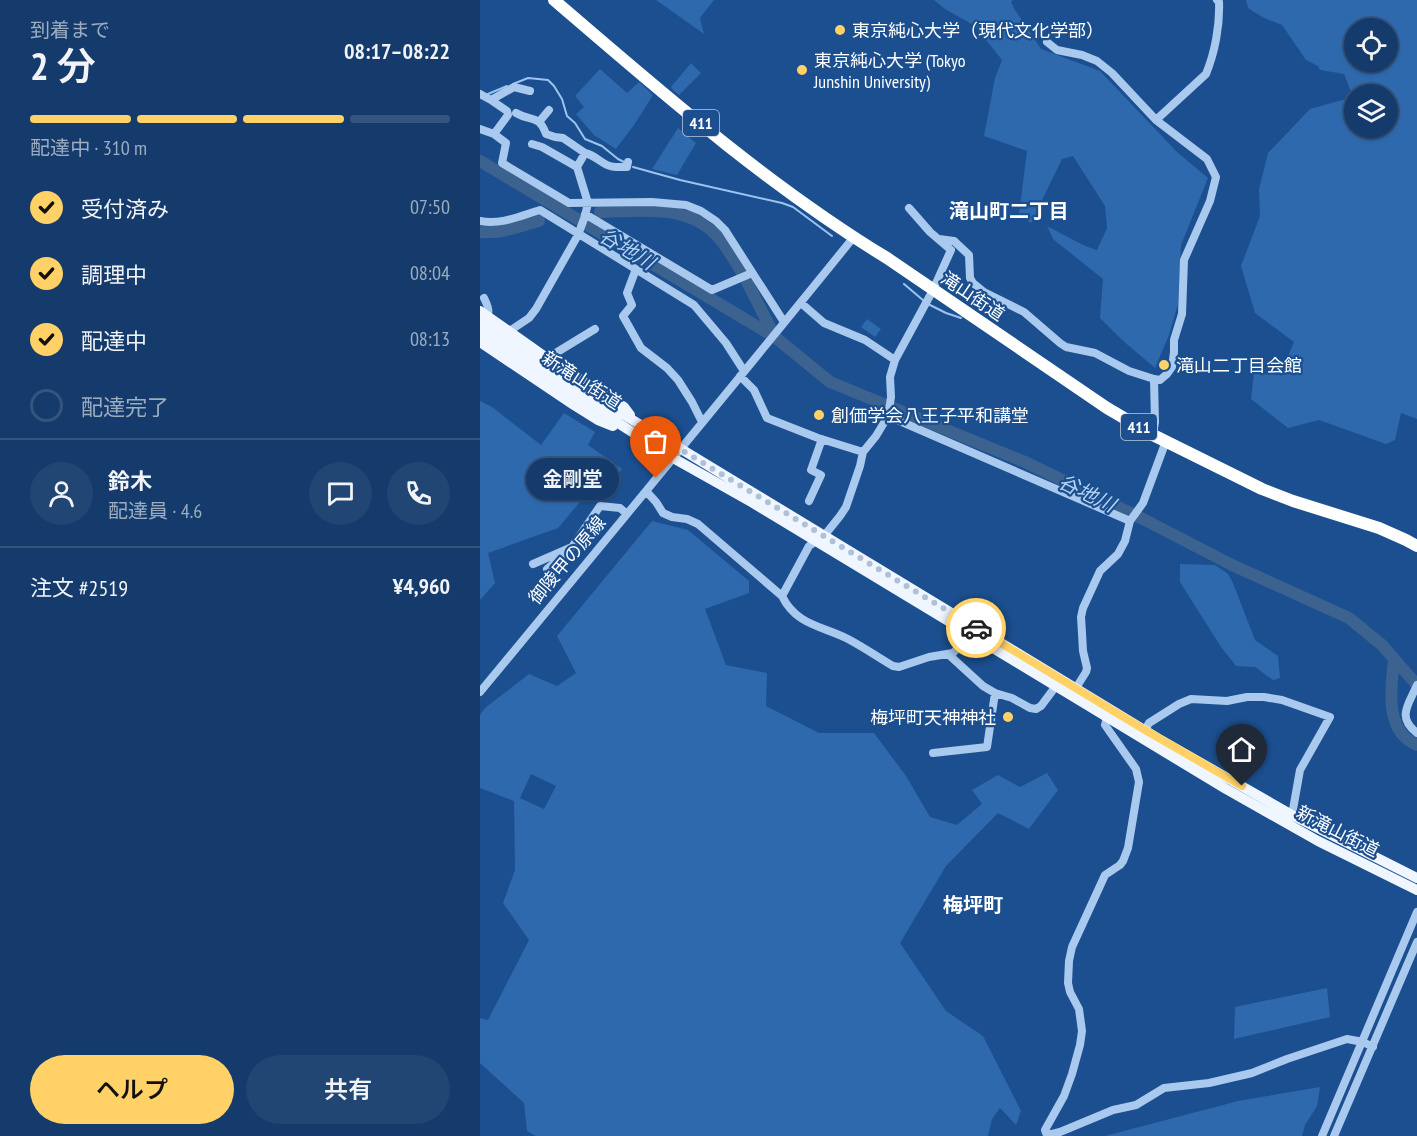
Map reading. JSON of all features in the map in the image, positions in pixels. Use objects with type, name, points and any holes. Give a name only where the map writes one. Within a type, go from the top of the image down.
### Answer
[{"type":"highway","name":"滝山街道","points":[[559,2],[755,167],[853,238],[887,258],[1107,408],[1153,435],[1262,489],[1379,528],[1417,546]]},
{"type":"main road","points":[[483,316],[624,407],[634,421]]},
{"type":"main road","points":[[483,316],[509,347]]},
{"type":"main road","points":[[480,330],[509,347]]},
{"type":"main road","points":[[480,342],[598,420],[633,433]]},
{"type":"main road","name":"新滝山街道","points":[[509,347],[634,421],[676,453],[753,503],[820,539],[1025,662],[1056,686],[1226,789],[1288,824],[1417,890]]},
{"type":"main road","name":"新滝山街道","points":[[509,347],[633,433],[676,453]]},
{"type":"main road","name":"新滝山街道","points":[[820,539],[970,635],[1076,688],[1292,815],[1417,878]]},
{"type":"street","points":[[1156,120],[1206,74],[1220,15],[1217,0]]},
{"type":"street","points":[[937,238],[954,241],[969,255],[970,278],[973,283],[984,292],[1024,312],[1066,347],[1095,353],[1129,370],[1154,379],[1160,380],[1172,367],[1174,340],[1182,314],[1184,260],[1210,201],[1216,177],[1207,159],[1156,120],[1112,73],[1097,61],[1083,55],[1057,50],[1047,42]]},
{"type":"street","points":[[491,100],[514,87],[530,91]]},
{"type":"street","points":[[480,94],[507,111],[508,115],[494,134]]},
{"type":"street","points":[[539,122],[549,110]]},
{"type":"street","points":[[516,113],[525,118],[531,117],[543,124],[546,134],[562,138],[605,164],[627,167],[628,162]]},
{"type":"street","points":[[480,129],[494,134],[506,143],[499,162],[568,203],[672,202],[701,211],[725,230],[783,324]]},
{"type":"street","points":[[494,352],[508,332],[529,318],[536,309],[579,233],[588,203],[577,167],[542,147],[532,144]]},
{"type":"street","points":[[577,167],[585,153]]},
{"type":"street","points":[[782,596],[808,546],[820,539],[846,507],[863,452],[876,436],[888,415],[891,397],[890,377],[895,360],[933,290],[951,250],[930,232],[909,208]]},
{"type":"street","points":[[480,221],[493,223],[540,210],[579,233],[694,305],[726,343],[767,418],[863,452]]},
{"type":"street","points":[[585,215],[712,290],[752,273]]},
{"type":"street","name":"御陵甲の原線","points":[[480,692],[853,238]]},
{"type":"street","points":[[636,269],[627,293],[632,305],[623,316],[641,348],[667,368],[678,380],[702,422]]},
{"type":"street","points":[[480,330],[483,316],[489,308],[484,298]]},
{"type":"street","points":[[801,303],[824,323],[865,340],[895,360]]},
{"type":"street","points":[[551,361],[554,354],[574,338],[595,329]]},
{"type":"street","points":[[1153,435],[1154,379]]},
{"type":"street","points":[[888,415],[1131,520]]},
{"type":"street","points":[[809,501],[821,475],[811,470],[822,439]]},
{"type":"street","points":[[1076,688],[1087,668],[1083,651],[1081,617],[1083,608],[1100,571],[1118,554],[1125,541],[1131,520],[1142,505],[1166,441]]},
{"type":"street","points":[[646,491],[663,513],[698,524],[782,596],[786,605],[793,612],[809,623],[848,639],[893,666],[899,667],[929,657],[953,653],[970,635]]},
{"type":"street","points":[[547,568],[572,547],[600,506],[620,508],[627,514]]},
{"type":"street","points":[[533,564],[572,547]]},
{"type":"street","points":[[948,654],[982,686],[1030,708],[1036,709],[1041,706],[1056,686]]},
{"type":"street","points":[[1416,687],[1406,708],[1405,716],[1408,724],[1417,733]]},
{"type":"street","points":[[933,753],[987,747],[995,693]]},
{"type":"street","points":[[1145,730],[1149,723],[1191,699],[1227,701],[1247,697],[1264,697],[1282,700],[1330,717],[1300,770],[1292,815]]},
{"type":"street","points":[[1107,717],[1105,725],[1136,769],[1139,782],[1128,848],[1123,861],[1105,875],[1072,947],[1068,983],[1079,1009],[1082,1031],[1072,1074],[1064,1096],[1048,1123],[1046,1133],[1060,1132],[1113,1110],[1136,1105],[1164,1088],[1209,1083],[1252,1073],[1347,1039],[1363,1042],[1373,1047]]},
{"type":"street","points":[[1322,1136],[1417,912]]},
{"type":"street","points":[[1334,1136],[1417,942]]},
{"type":"shaded area","points":[[656,0],[714,0],[700,18],[704,34]]},
{"type":"shaded area","points":[[934,0],[1013,0],[1011,2],[1015,10],[1041,49],[1100,71],[1177,152],[1208,178],[1181,245],[1178,304],[1169,335],[1155,368],[1100,318],[1103,279],[1053,239],[1047,226],[1097,250],[1107,228],[1105,206],[1073,156],[1062,159],[1031,223],[1019,214],[1027,151],[984,136],[995,78],[1002,60],[975,26]]},
{"type":"shaded area","points":[[1246,0],[1417,0],[1417,419],[1401,413],[1395,440],[1386,444],[1319,420],[1288,428],[1251,399],[1254,373],[1280,375],[1294,342],[1255,313],[1241,266],[1260,216],[1259,189],[1268,153],[1310,109],[1344,100],[1344,138],[1398,138],[1398,84],[1348,84],[1344,74],[1320,70],[1318,66],[1306,60],[1282,25],[1248,8]]},
{"type":"shaded area","points":[[691,63],[701,73],[679,95],[671,87]]},
{"type":"shaded area","points":[[600,69],[627,93],[639,82],[653,95],[616,149],[594,135],[576,114],[584,107],[575,96]]},
{"type":"shaded area","points":[[678,128],[696,143],[677,175],[652,169]]},
{"type":"shaded area","points":[[867,319],[881,329],[875,337],[861,327]]},
{"type":"shaded area","points":[[480,401],[492,407],[541,445],[564,413],[595,432],[588,445],[622,469],[607,490],[597,482],[558,528],[488,553],[495,583],[480,600]]},
{"type":"shaded area","points":[[652,521],[688,530],[749,581],[749,593],[705,609],[726,665],[767,673],[766,706],[819,733],[874,733],[906,776],[930,817],[957,825],[982,804],[972,790],[998,775],[1020,787],[1047,773],[1058,790],[1029,829],[998,813],[946,866],[900,943],[946,1011],[983,1036],[1021,1111],[1016,1125],[1000,1108],[992,1119],[988,1136],[536,1136],[527,1131],[524,1103],[480,1063],[480,1018],[488,1020],[529,940],[503,903],[515,870],[514,801],[480,788],[480,715],[485,708],[529,674],[557,686],[576,673],[557,636]],"holes":[[[531,774],[556,786],[544,809],[520,798]]]},
{"type":"shaded area","points":[[1180,564],[1215,565],[1228,574],[1255,640],[1278,656],[1280,678],[1273,680],[1255,667],[1236,666],[1221,647],[1180,582]]},
{"type":"shaded area","points":[[1327,988],[1330,1017],[1234,1039],[1235,1007]]},
{"type":"shaded area","points":[[1320,1087],[1317,1106],[1305,1125],[1302,1136],[1105,1136],[1238,1101]]},
{"type":"waterway","points":[[513,84],[528,78],[548,80],[562,99],[567,116],[575,123],[585,139],[602,146],[626,163]]},
{"type":"waterway","points":[[488,94],[507,86]]},
{"type":"waterway","name":"谷地川","points":[[480,161],[775,337],[830,382],[1025,462],[1232,565],[1349,618],[1382,645],[1417,685]]},
{"type":"waterway","points":[[633,167],[782,203],[793,207],[832,236]]},
{"type":"waterway","name":"谷地川","points":[[600,212],[663,211],[693,219],[706,226],[718,237],[741,271]]},
{"type":"waterway","name":"谷地川","points":[[480,232],[502,231],[539,221]]},
{"type":"waterway","name":"谷地川","points":[[747,282],[775,337]]},
{"type":"waterway","points":[[904,284],[924,301]]},
{"type":"waterway","points":[[928,304],[961,318]]},
{"type":"waterway","name":"谷地川","points":[[1394,660],[1391,696],[1394,719],[1406,738],[1417,745]]},
{"type":"way so far","points":[[656,478],[680,449],[976,628]]},
{"type":"place","name":"東京純心大学（現代文化学部）","points":[[840,30]]},
{"type":"place","name":"東京純心大学 (Tokyo Junshin University)","points":[[802,70]]},
{"type":"place","name":"滝山二丁目会館","points":[[1164,365]]},
{"type":"place","name":"創価学会八王子平和講堂","points":[[819,415]]},
{"type":"place","name":"金剛堂","points":[[656,478]]},
{"type":"place","name":"梅坪町天神神社","points":[[1008,717]]},
{"type":"district","name":"滝山町二丁目","points":[[1009,211]]},
{"type":"district","name":"梅坪町","points":[[973,905]]},
{"type":"route","points":[[976,628],[1242,786]]}]
